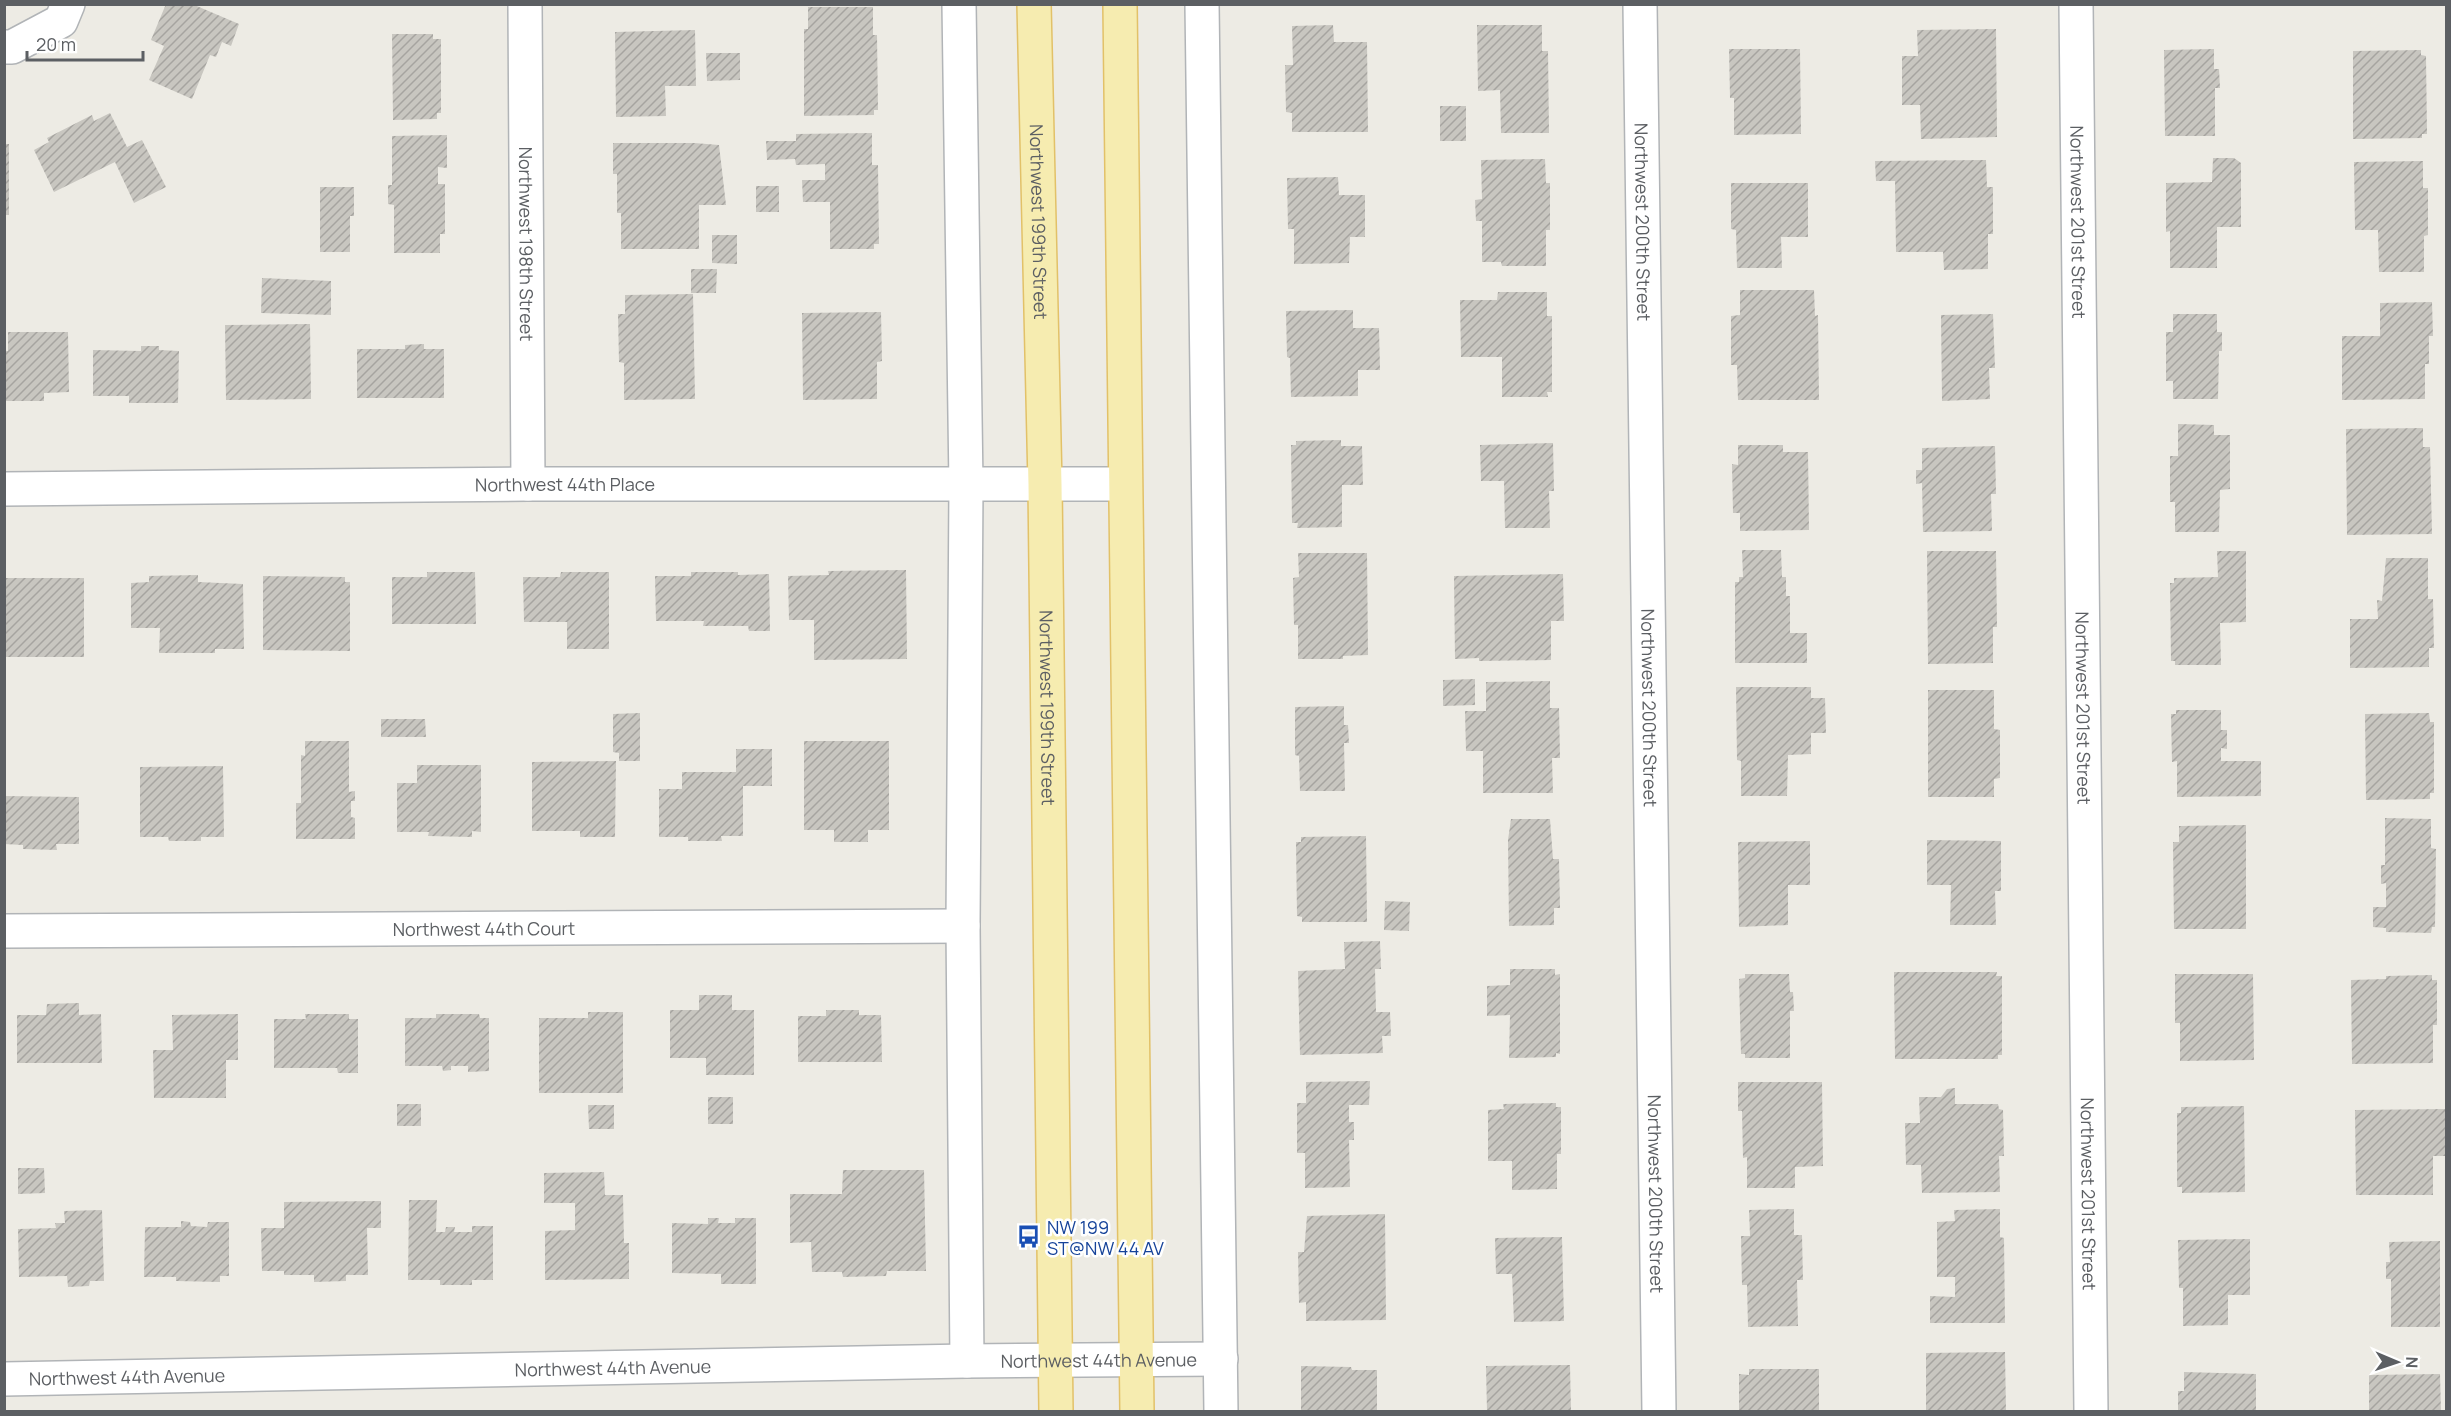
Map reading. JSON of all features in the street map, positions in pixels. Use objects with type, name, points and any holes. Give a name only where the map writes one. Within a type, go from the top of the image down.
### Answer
[{"type":"main road","name":"Northwest 199th Street","points":[[1034,4],[1045,484],[1056,1412]]},
{"type":"main road","points":[[1120,4],[1137,1412]]},
{"type":"street","name":"Northwest 198th Street","points":[[525,4],[528,484]]},
{"type":"street","points":[[959,4],[966,485],[963,926],[967,1361]]},
{"type":"street","points":[[1202,4],[1221,1412]]},
{"type":"street","name":"Northwest 200th Street","points":[[1640,4],[1659,1412]]},
{"type":"street","name":"Northwest 201st Street","points":[[2076,4],[2091,1412]]},
{"type":"street","points":[[4,47],[12,47],[64,13]]},
{"type":"street","name":"Northwest 44th Place","points":[[4,489],[528,484],[1125,484]]},
{"type":"street","name":"Northwest 44th Court","points":[[4,931],[963,926]]},
{"type":"street","name":"Northwest 44th Avenue","points":[[4,1378],[967,1361],[1221,1359]]},
{"type":"building","points":[[166,4],[192,4],[239,24],[231,46],[222,42],[216,57],[210,55],[192,99],[149,80],[164,46],[151,40]]},
{"type":"building","points":[[808,7],[873,7],[873,35],[877,35],[878,110],[874,110],[874,115],[804,116],[804,29],[808,29]]},
{"type":"building","points":[[1333,25],[1334,42],[1367,42],[1368,132],[1292,132],[1292,113],[1286,112],[1285,65],[1293,65],[1292,26]]},
{"type":"building","points":[[1477,25],[1542,25],[1542,51],[1548,51],[1549,133],[1501,133],[1500,90],[1478,91]]},
{"type":"building","points":[[1996,29],[1997,137],[1921,139],[1920,105],[1902,105],[1902,56],[1918,56],[1917,30]]},
{"type":"building","points":[[695,30],[696,86],[665,86],[666,116],[616,117],[615,32]]},
{"type":"building","points":[[392,34],[433,34],[433,39],[441,39],[441,113],[437,113],[437,119],[393,120]]},
{"type":"building","points":[[1729,49],[1800,49],[1801,134],[1734,135],[1734,98],[1730,98]]},
{"type":"building","points":[[2214,49],[2214,69],[2219,69],[2220,88],[2215,88],[2215,136],[2165,136],[2164,50]]},
{"type":"building","points":[[2421,50],[2421,55],[2426,56],[2427,134],[2422,134],[2422,138],[2353,139],[2353,51]]},
{"type":"building","points":[[706,53],[740,53],[740,80],[707,81]]},
{"type":"building","points":[[1440,106],[1466,106],[1466,141],[1440,141]]},
{"type":"building","points":[[110,113],[127,147],[142,140],[166,187],[134,203],[115,162],[54,192],[34,150],[49,142],[47,138],[92,115],[94,121]]},
{"type":"building","points":[[872,133],[872,165],[878,165],[879,244],[874,244],[874,249],[830,249],[830,202],[803,202],[802,180],[825,180],[825,164],[796,165],[795,159],[767,160],[766,141],[796,141],[796,134]]},
{"type":"building","points":[[447,135],[447,168],[438,167],[438,184],[445,184],[445,234],[440,234],[440,253],[394,253],[394,205],[388,204],[388,185],[392,185],[392,136]]},
{"type":"building","points":[[613,143],[719,145],[726,205],[699,205],[699,249],[621,249],[621,213],[617,213],[617,174],[613,174]]},
{"type":"building","points":[[4,144],[9,144],[9,215],[4,215]]},
{"type":"building","points":[[2213,158],[2234,158],[2241,163],[2241,227],[2217,227],[2217,268],[2170,268],[2170,231],[2166,232],[2166,183],[2212,182]]},
{"type":"building","points":[[1545,159],[1546,183],[1550,183],[1550,230],[1546,230],[1546,266],[1502,266],[1501,262],[1482,262],[1482,221],[1476,221],[1475,200],[1482,199],[1481,160]]},
{"type":"building","points":[[1986,160],[1987,187],[1993,187],[1993,234],[1988,234],[1988,269],[1944,270],[1943,252],[1896,252],[1895,181],[1876,181],[1875,161]]},
{"type":"building","points":[[2423,161],[2423,188],[2428,188],[2428,235],[2424,236],[2424,272],[2379,272],[2378,230],[2355,230],[2354,162]]},
{"type":"building","points":[[1338,177],[1339,195],[1365,195],[1365,237],[1350,237],[1349,263],[1294,264],[1294,229],[1288,229],[1287,178]]},
{"type":"building","points":[[1731,183],[1808,183],[1808,237],[1781,237],[1782,268],[1737,268],[1736,230],[1731,229]]},
{"type":"building","points":[[756,186],[779,186],[779,212],[756,212]]},
{"type":"building","points":[[320,187],[354,187],[354,216],[350,216],[350,252],[320,252]]},
{"type":"building","points":[[712,235],[737,235],[737,264],[712,263]]},
{"type":"building","points":[[691,269],[717,269],[716,293],[691,293]]},
{"type":"building","points":[[262,278],[331,281],[331,315],[261,313]]},
{"type":"building","points":[[1740,290],[1814,290],[1815,316],[1818,315],[1819,400],[1738,400],[1737,365],[1731,365],[1731,316],[1740,315]]},
{"type":"building","points":[[1498,292],[1547,292],[1547,316],[1552,316],[1552,392],[1547,392],[1548,397],[1502,397],[1502,357],[1461,357],[1460,300],[1497,300]]},
{"type":"building","points":[[693,294],[695,399],[624,400],[624,363],[619,362],[618,314],[625,314],[625,295]]},
{"type":"building","points":[[2432,302],[2433,336],[2429,336],[2429,364],[2425,364],[2425,399],[2342,400],[2342,336],[2380,336],[2380,303]]},
{"type":"building","points":[[1353,310],[1353,328],[1379,328],[1380,370],[1358,370],[1358,396],[1291,397],[1286,311]]},
{"type":"building","points":[[881,312],[882,361],[877,362],[877,399],[803,400],[802,313]]},
{"type":"building","points":[[1993,314],[1995,368],[1989,368],[1990,399],[1942,401],[1941,315]]},
{"type":"building","points":[[2173,314],[2217,314],[2217,332],[2222,332],[2222,351],[2219,351],[2218,399],[2173,399],[2173,381],[2166,381],[2166,332],[2173,332]]},
{"type":"building","points":[[310,324],[311,399],[226,400],[225,325]]},
{"type":"building","points":[[8,332],[68,332],[69,392],[44,393],[44,401],[4,401],[4,351],[8,351]]},
{"type":"building","points":[[424,344],[424,349],[444,349],[444,398],[357,398],[357,349],[405,349],[405,345]]},
{"type":"building","points":[[141,346],[159,346],[159,350],[179,351],[178,403],[129,403],[129,396],[93,396],[93,350],[141,351]]},
{"type":"building","points":[[2178,424],[2214,425],[2214,435],[2230,435],[2230,489],[2220,490],[2219,532],[2175,532],[2175,502],[2170,502],[2170,456],[2178,456]]},
{"type":"building","points":[[2423,428],[2423,447],[2430,447],[2432,534],[2347,535],[2346,429]]},
{"type":"building","points":[[1341,440],[1341,446],[1362,446],[1363,485],[1342,485],[1342,527],[1297,528],[1298,523],[1292,523],[1291,445],[1296,445],[1296,441]]},
{"type":"building","points":[[1553,443],[1554,491],[1549,491],[1550,528],[1505,528],[1504,481],[1481,481],[1480,445]]},
{"type":"building","points":[[1738,445],[1783,445],[1783,452],[1808,452],[1809,530],[1740,531],[1740,513],[1733,513],[1732,464],[1738,465]]},
{"type":"building","points":[[1995,446],[1996,494],[1991,494],[1992,531],[1923,532],[1922,483],[1916,484],[1916,470],[1922,470],[1922,448]]},
{"type":"building","points":[[1742,550],[1781,550],[1782,577],[1786,577],[1786,596],[1790,596],[1790,633],[1807,633],[1807,663],[1735,663],[1735,582],[1739,582],[1739,577],[1743,577]]},
{"type":"building","points":[[1927,551],[1996,551],[1997,627],[1993,627],[1993,663],[1928,664]]},
{"type":"building","points":[[2217,551],[2246,551],[2246,622],[2220,623],[2221,665],[2175,665],[2175,661],[2171,661],[2170,583],[2174,583],[2174,578],[2218,577]]},
{"type":"building","points":[[1298,553],[1367,553],[1368,655],[1343,656],[1343,659],[1298,659],[1298,625],[1294,625],[1293,578],[1299,577]]},
{"type":"building","points":[[2386,558],[2428,558],[2428,599],[2433,599],[2434,648],[2429,648],[2429,667],[2350,668],[2350,619],[2378,619],[2377,600],[2382,601]]},
{"type":"building","points":[[906,570],[907,659],[814,660],[814,620],[789,620],[788,576],[829,575],[828,571]]},
{"type":"building","points":[[427,572],[475,572],[476,624],[392,624],[392,577],[427,577]]},
{"type":"building","points":[[561,572],[609,572],[609,649],[567,649],[567,622],[524,622],[523,577],[560,577]]},
{"type":"building","points":[[691,572],[769,574],[770,631],[749,631],[748,626],[703,626],[704,621],[656,621],[655,576],[691,576]]},
{"type":"building","points":[[1563,574],[1564,621],[1551,621],[1551,660],[1455,659],[1454,576]]},
{"type":"building","points":[[198,575],[198,582],[243,584],[244,649],[215,649],[215,653],[159,653],[160,628],[131,628],[131,583],[149,582],[149,576]]},
{"type":"building","points":[[263,576],[345,577],[345,582],[350,582],[350,651],[263,650]]},
{"type":"building","points":[[5,578],[84,578],[84,657],[5,657]]},
{"type":"building","points":[[1475,679],[1475,705],[1443,706],[1443,680]]},
{"type":"building","points":[[1550,681],[1550,708],[1559,708],[1560,758],[1552,758],[1553,793],[1483,793],[1483,751],[1466,751],[1465,711],[1486,711],[1486,682]]},
{"type":"building","points":[[1736,687],[1811,687],[1811,698],[1825,698],[1826,733],[1811,733],[1811,754],[1788,755],[1787,796],[1741,796],[1741,761],[1737,760]]},
{"type":"building","points":[[1928,690],[1994,690],[1994,729],[2000,730],[2000,778],[1994,779],[1994,797],[1928,797]]},
{"type":"building","points":[[1344,706],[1344,725],[1348,725],[1349,743],[1344,743],[1345,791],[1300,791],[1299,756],[1295,755],[1295,707]]},
{"type":"building","points":[[2176,710],[2221,710],[2221,730],[2227,730],[2227,749],[2221,748],[2221,761],[2261,761],[2261,796],[2177,797],[2177,761],[2172,762],[2171,714],[2176,714]]},
{"type":"building","points":[[640,713],[640,761],[619,761],[619,753],[613,752],[613,714]]},
{"type":"building","points":[[2429,713],[2430,722],[2434,722],[2434,793],[2430,793],[2430,799],[2366,800],[2365,714]]},
{"type":"building","points":[[381,719],[425,719],[426,737],[381,737]]},
{"type":"building","points":[[305,741],[349,741],[349,792],[355,791],[355,801],[351,801],[351,817],[355,818],[355,839],[296,839],[296,803],[301,803],[301,755],[305,756]]},
{"type":"building","points":[[804,741],[889,741],[889,830],[868,830],[868,842],[834,842],[834,830],[804,830]]},
{"type":"building","points":[[736,749],[772,749],[772,786],[743,786],[743,836],[721,836],[722,841],[688,841],[688,837],[659,837],[659,789],[682,789],[682,772],[736,772]]},
{"type":"building","points":[[616,761],[615,837],[580,837],[580,831],[532,831],[532,762]]},
{"type":"building","points":[[417,765],[481,765],[481,832],[472,831],[472,837],[428,836],[429,832],[397,832],[397,783],[417,783]]},
{"type":"building","points":[[223,766],[224,837],[201,837],[201,841],[169,841],[168,837],[140,837],[140,767]]},
{"type":"building","points":[[4,796],[79,797],[79,844],[56,844],[57,850],[23,849],[23,845],[4,844]]},
{"type":"building","points":[[2385,818],[2431,819],[2431,848],[2436,849],[2435,927],[2432,927],[2431,933],[2386,932],[2386,928],[2373,927],[2373,907],[2386,907],[2386,883],[2381,884],[2381,865],[2385,865]]},
{"type":"building","points":[[1511,819],[1550,819],[1553,859],[1559,859],[1560,908],[1554,908],[1554,925],[1509,926],[1508,840]]},
{"type":"building","points":[[2246,825],[2246,929],[2174,929],[2173,842],[2179,842],[2179,826]]},
{"type":"building","points":[[1366,836],[1367,922],[1302,922],[1302,917],[1297,916],[1296,842],[1301,842],[1301,837]]},
{"type":"building","points":[[1927,840],[2001,841],[2001,891],[1995,891],[1996,925],[1950,925],[1951,885],[1927,885]]},
{"type":"building","points":[[1810,841],[1810,885],[1788,885],[1788,925],[1739,927],[1738,842]]},
{"type":"building","points":[[1385,901],[1410,902],[1409,931],[1384,930]]},
{"type":"building","points":[[1380,941],[1381,969],[1375,969],[1376,1012],[1390,1012],[1391,1036],[1382,1036],[1383,1053],[1300,1055],[1298,971],[1345,969],[1344,942]]},
{"type":"building","points":[[1510,969],[1555,969],[1555,975],[1560,974],[1560,1054],[1556,1053],[1556,1057],[1509,1058],[1510,1015],[1487,1016],[1487,986],[1510,985]]},
{"type":"building","points":[[1894,972],[1997,972],[1996,976],[2002,976],[2002,1055],[1998,1055],[1998,1059],[1895,1059]]},
{"type":"building","points":[[1745,974],[1789,974],[1794,1011],[1790,1011],[1790,1058],[1745,1058],[1745,1054],[1741,1054],[1739,979],[1745,978]]},
{"type":"building","points":[[2175,974],[2253,974],[2254,1060],[2180,1061],[2180,1023],[2175,1023]]},
{"type":"building","points":[[2432,975],[2432,980],[2437,980],[2437,1025],[2433,1025],[2433,1063],[2352,1064],[2351,980],[2386,979],[2386,976]]},
{"type":"building","points":[[699,995],[732,995],[732,1010],[754,1010],[754,1075],[706,1075],[706,1058],[670,1058],[670,1010],[699,1010]]},
{"type":"building","points":[[79,1003],[79,1015],[101,1014],[102,1063],[17,1063],[17,1015],[46,1015],[47,1004]]},
{"type":"building","points":[[826,1010],[859,1010],[859,1015],[881,1015],[882,1062],[798,1062],[798,1016],[826,1016]]},
{"type":"building","points":[[588,1012],[623,1012],[623,1093],[539,1093],[539,1018],[588,1018]]},
{"type":"building","points":[[238,1014],[238,1060],[226,1060],[226,1098],[154,1098],[153,1050],[173,1050],[172,1015]]},
{"type":"building","points":[[305,1014],[349,1014],[349,1019],[358,1019],[358,1073],[338,1073],[337,1068],[274,1068],[274,1019],[306,1019]]},
{"type":"building","points":[[436,1014],[479,1014],[480,1018],[489,1018],[489,1071],[468,1072],[468,1066],[451,1066],[451,1070],[443,1071],[442,1066],[405,1066],[405,1018],[436,1018]]},
{"type":"building","points":[[1370,1081],[1369,1105],[1349,1105],[1349,1122],[1354,1122],[1354,1140],[1349,1140],[1350,1187],[1305,1188],[1305,1153],[1297,1153],[1297,1103],[1306,1103],[1306,1082]]},
{"type":"building","points":[[1738,1082],[1822,1082],[1823,1166],[1795,1167],[1795,1188],[1747,1188],[1747,1157],[1743,1158],[1742,1111],[1738,1111]]},
{"type":"building","points":[[1955,1088],[1955,1104],[1998,1104],[1999,1109],[2003,1110],[2004,1156],[1999,1156],[2000,1192],[1922,1193],[1921,1165],[1906,1165],[1905,1123],[1920,1123],[1919,1097],[1941,1097],[1947,1089]]},
{"type":"building","points":[[708,1097],[733,1097],[733,1124],[708,1124]]},
{"type":"building","points":[[1556,1103],[1556,1107],[1561,1107],[1561,1154],[1557,1154],[1557,1189],[1512,1190],[1512,1161],[1488,1161],[1488,1110],[1504,1109],[1503,1104]]},
{"type":"building","points":[[397,1104],[421,1104],[421,1126],[397,1126]]},
{"type":"building","points":[[588,1105],[614,1105],[614,1129],[589,1129]]},
{"type":"building","points":[[2244,1106],[2245,1192],[2182,1193],[2182,1187],[2177,1187],[2177,1113],[2181,1113],[2181,1107]]},
{"type":"building","points":[[2446,1109],[2446,1156],[2433,1156],[2433,1195],[2356,1195],[2355,1110]]},
{"type":"building","points":[[18,1168],[44,1168],[45,1193],[18,1194]]},
{"type":"building","points":[[843,1170],[924,1170],[926,1271],[887,1271],[886,1276],[843,1277],[842,1272],[812,1272],[811,1242],[790,1243],[790,1194],[842,1194]]},
{"type":"building","points":[[604,1172],[605,1195],[623,1195],[624,1243],[629,1243],[629,1279],[545,1280],[545,1231],[575,1230],[575,1203],[544,1203],[544,1173]]},
{"type":"building","points":[[409,1200],[437,1200],[436,1232],[445,1232],[446,1227],[455,1227],[454,1232],[472,1232],[472,1226],[493,1226],[493,1280],[472,1280],[472,1285],[440,1285],[440,1280],[408,1280]]},
{"type":"building","points":[[381,1201],[381,1228],[367,1228],[368,1275],[346,1275],[346,1281],[314,1282],[314,1275],[284,1275],[284,1271],[262,1271],[261,1228],[284,1228],[284,1202]]},
{"type":"building","points":[[1794,1209],[1794,1235],[1802,1235],[1803,1280],[1797,1280],[1798,1326],[1748,1327],[1747,1285],[1742,1285],[1741,1236],[1750,1236],[1749,1210]]},
{"type":"building","points":[[2000,1209],[2000,1237],[2004,1238],[2005,1323],[1930,1323],[1930,1296],[1955,1297],[1955,1277],[1937,1277],[1937,1222],[1955,1221],[1954,1210]]},
{"type":"building","points":[[102,1210],[104,1281],[90,1281],[89,1286],[68,1287],[67,1276],[19,1277],[18,1229],[56,1228],[55,1223],[65,1223],[64,1211]]},
{"type":"building","points":[[1385,1214],[1386,1320],[1306,1321],[1306,1302],[1299,1303],[1298,1252],[1304,1252],[1307,1216]]},
{"type":"building","points":[[708,1218],[719,1218],[718,1223],[735,1223],[735,1218],[756,1218],[756,1284],[721,1284],[721,1274],[672,1273],[672,1223],[708,1224]]},
{"type":"building","points":[[181,1221],[190,1222],[191,1226],[207,1227],[208,1222],[229,1222],[229,1276],[220,1276],[220,1282],[176,1281],[176,1277],[144,1277],[145,1227],[181,1227]]},
{"type":"building","points":[[1562,1237],[1564,1321],[1514,1322],[1512,1274],[1496,1274],[1495,1238]]},
{"type":"building","points":[[2250,1239],[2250,1295],[2228,1295],[2228,1325],[2183,1326],[2183,1288],[2179,1288],[2178,1240]]},
{"type":"building","points":[[2440,1241],[2440,1327],[2391,1327],[2391,1279],[2386,1279],[2386,1262],[2390,1262],[2389,1242]]},
{"type":"building","points":[[2005,1352],[2006,1412],[1926,1412],[1926,1353]]},
{"type":"building","points":[[1570,1365],[1571,1412],[1487,1412],[1486,1366]]},
{"type":"building","points":[[1301,1366],[1377,1370],[1377,1412],[1301,1412]]},
{"type":"building","points":[[1749,1369],[1819,1369],[1819,1412],[1739,1412],[1739,1374],[1749,1375]]},
{"type":"building","points":[[2184,1372],[2256,1374],[2256,1412],[2178,1412],[2178,1391],[2184,1391]]},
{"type":"building","points":[[2440,1374],[2441,1412],[2369,1412],[2369,1375]]},
{"type":"place","name":"NW 199 ST@NW 44 AV","points":[[1029,1237]]}]
